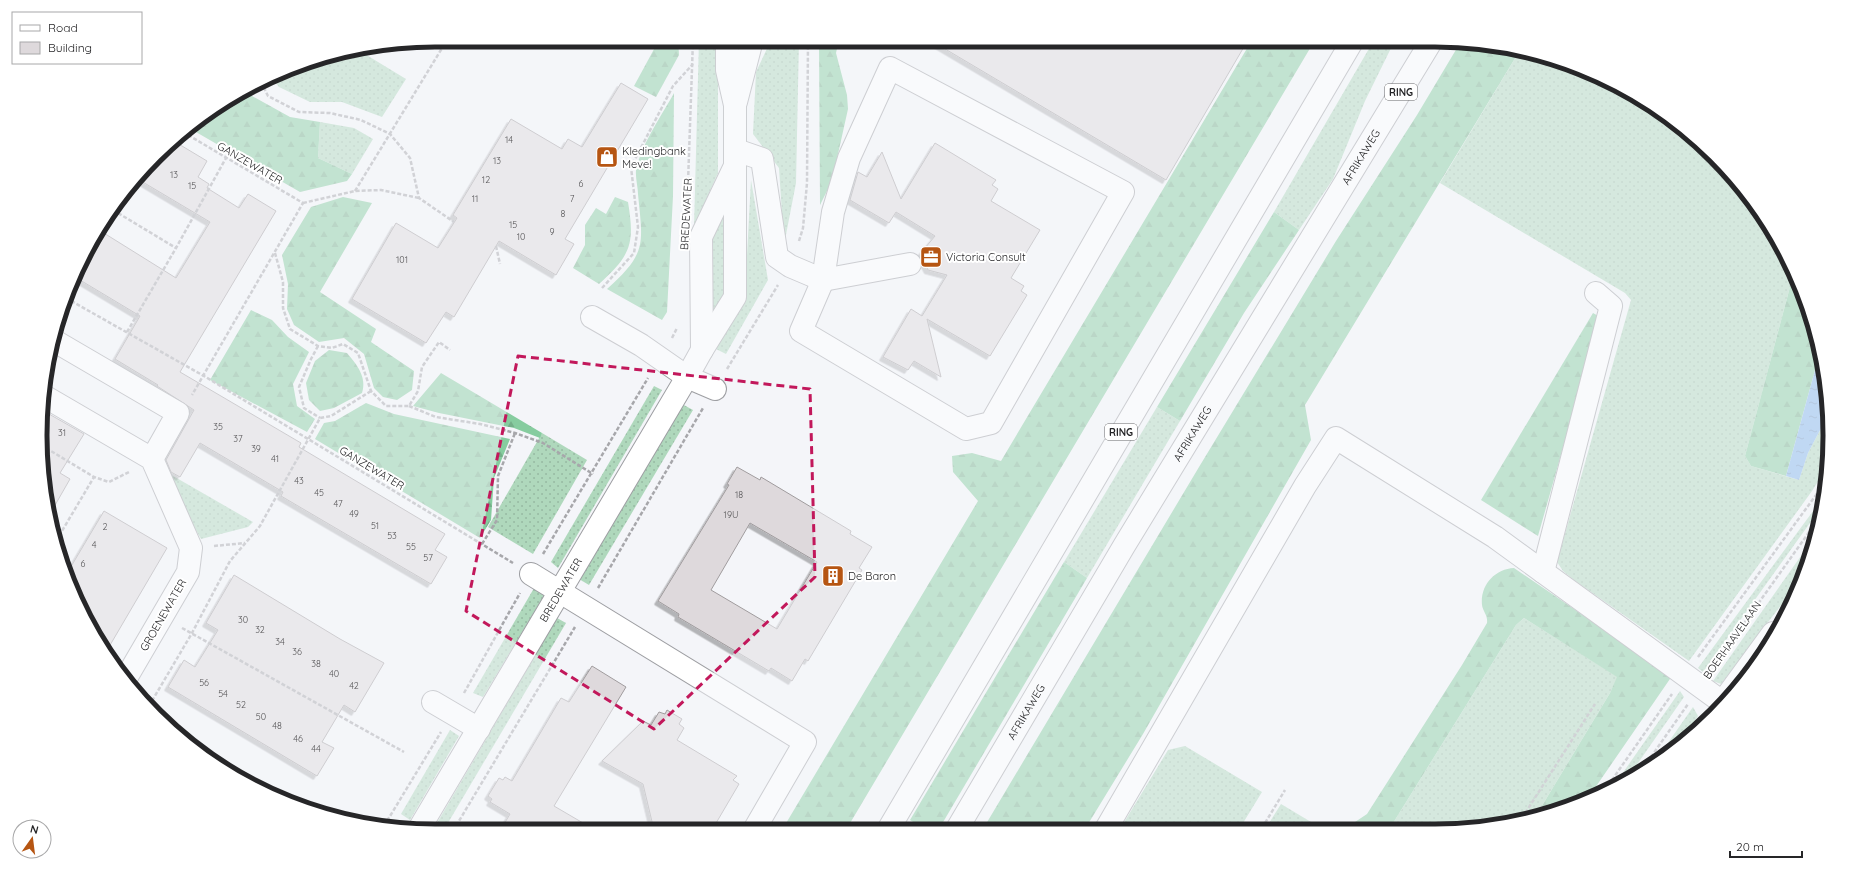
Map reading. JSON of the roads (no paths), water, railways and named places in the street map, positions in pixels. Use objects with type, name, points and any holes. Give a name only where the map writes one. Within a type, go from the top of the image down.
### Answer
[{"type":"main road","name":"BREDEWATER","points":[[727,47],[727,70],[736,106]]},
{"type":"main road","name":"BREDEWATER","points":[[422,823],[688,377],[702,350],[735,297],[736,106],[750,47]]},
{"type":"main road","name":"RING","points":[[892,824],[1350,47]]},
{"type":"main road","name":"AFRIKAWEG","points":[[960,824],[1124,546],[1428,47]]},
{"type":"main road","points":[[890,68],[1123,192],[991,423],[966,428],[800,331],[823,280],[833,212],[849,158],[890,68]]},
{"type":"main road","name":"BREDEWATER","points":[[702,350],[701,237],[736,156]]},
{"type":"main road","points":[[736,156],[762,160],[777,256],[790,266],[823,280],[910,264]]},
{"type":"main road","points":[[1543,572],[1611,306],[1596,293]]},
{"type":"main road","points":[[592,317],[660,357],[688,377],[714,389]]},
{"type":"main road","points":[[49,399],[152,459],[178,413],[58,343]]},
{"type":"main road","points":[[1109,824],[1305,486],[1336,438],[1495,537],[1692,681],[1720,699]]},
{"type":"main road","name":"GROENEWATER","points":[[129,674],[188,572],[191,548],[152,459]]},
{"type":"main road","points":[[531,574],[805,742],[757,824]]},
{"type":"main road","points":[[433,702],[479,729]]},
{"type":"water","points":[[1817,364],[1820,385],[1823,425],[1808,453],[1799,480],[1786,476]]},
{"type":"place","name":"Kledingbank Meve!","points":[[607,157]]},
{"type":"place","name":"Victoria Consult","points":[[931,257]]},
{"type":"place","name":"De Baron","points":[[833,576]]}]
